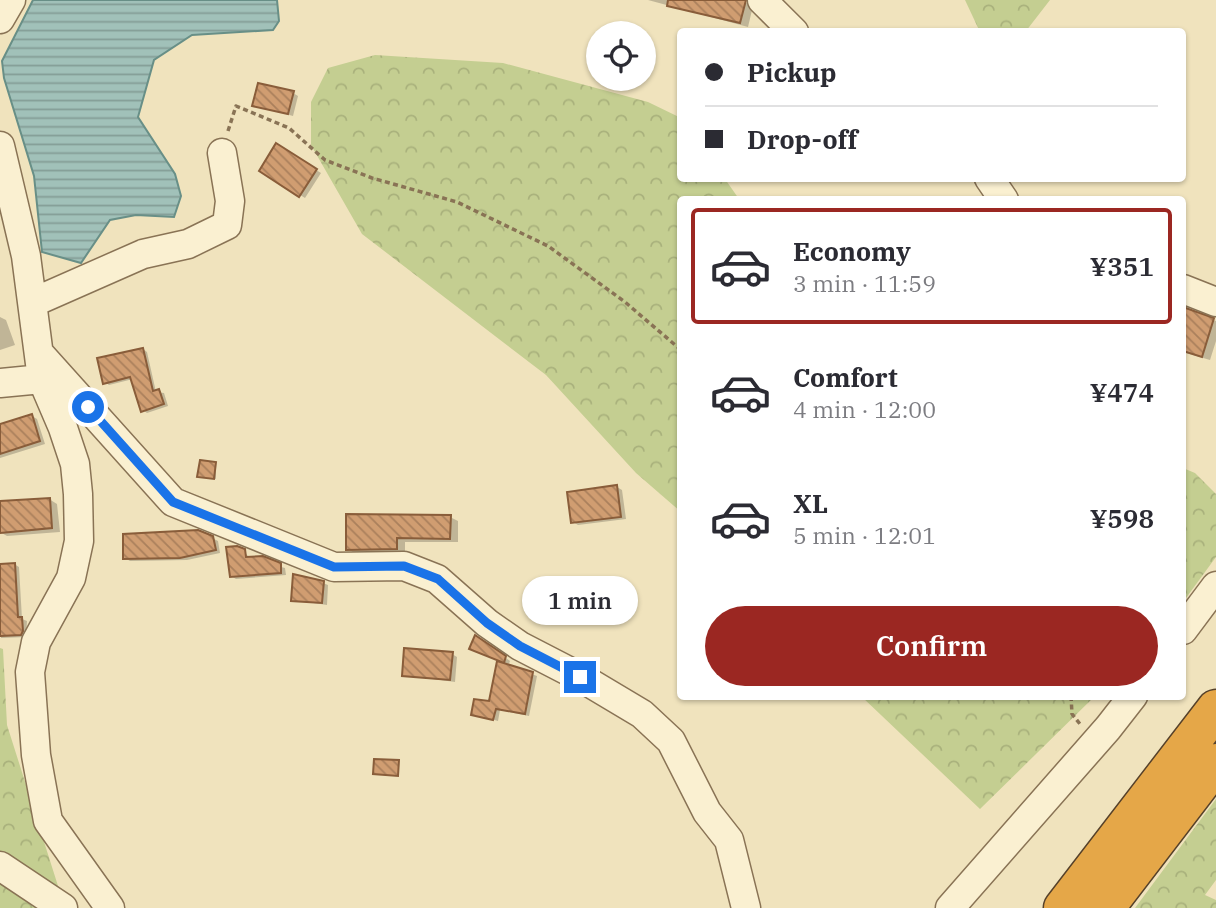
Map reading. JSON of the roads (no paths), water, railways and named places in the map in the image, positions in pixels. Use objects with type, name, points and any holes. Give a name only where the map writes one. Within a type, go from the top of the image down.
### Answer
[{"type":"highway","points":[[1111,908],[1190,780],[1216,709]]},
{"type":"highway","points":[[1048,908],[1190,780]]},
{"type":"highway","points":[[1063,908],[1190,780]]},
{"type":"highway","points":[[1105,908],[1190,780]]},
{"type":"street","points":[[0,19],[10,0]]},
{"type":"street","points":[[762,0],[790,28]]},
{"type":"street","points":[[0,146],[16,208],[34,302],[41,366],[75,464],[79,541],[71,578],[36,642],[30,672],[36,755],[48,821],[110,908]]},
{"type":"street","points":[[34,302],[143,254],[188,244],[227,225],[230,201],[222,153]]},
{"type":"street","points":[[1186,290],[1216,302]]},
{"type":"street","points":[[0,383],[41,366]]},
{"type":"street","points":[[41,366],[173,502],[334,567],[404,566],[438,579],[487,623],[520,646],[580,677],[642,715],[671,741],[707,812],[729,840],[746,908]]},
{"type":"street","points":[[1186,626],[1216,586]]},
{"type":"street","points":[[950,908],[1108,729],[1130,700]]},
{"type":"street","points":[[0,866],[63,908]]},
{"type":"water","points":[[33,0],[277,0],[279,21],[273,30],[192,35],[154,60],[138,117],[175,174],[181,196],[174,217],[136,215],[110,220],[81,263],[42,252],[34,176],[4,78],[2,61]]}]
